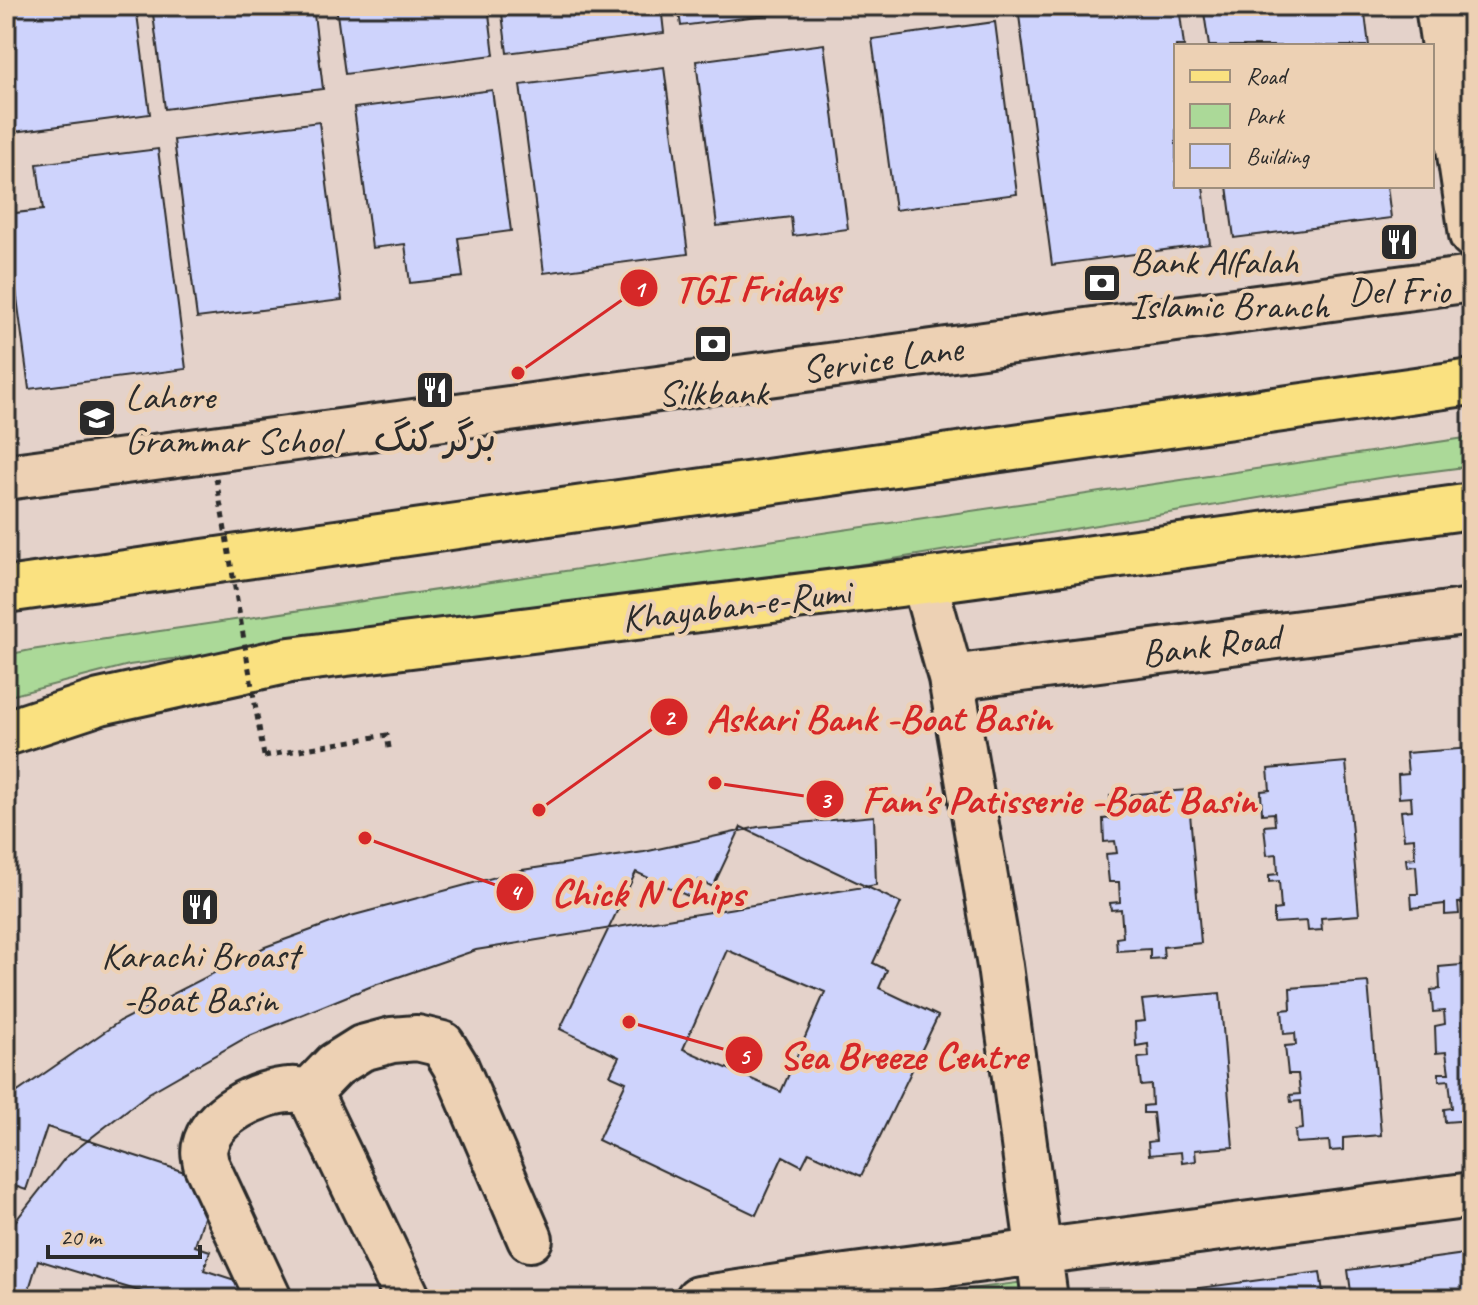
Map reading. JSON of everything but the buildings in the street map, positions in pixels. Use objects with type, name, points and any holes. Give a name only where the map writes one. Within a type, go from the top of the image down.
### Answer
[{"type":"main road","points":[[6,590],[1472,382]]},
{"type":"main road","name":"Khayaban-e-Rumi","points":[[6,733],[100,702],[290,660],[924,581],[1472,506]]},
{"type":"street","points":[[1438,6],[1472,235]]},
{"type":"street","name":"Service Lane","points":[[6,477],[1472,279]]},
{"type":"street","points":[[924,581],[951,678],[1000,966],[1045,1299]]},
{"type":"street","name":"Bank Road","points":[[951,678],[1472,611]]},
{"type":"street","points":[[309,1092],[335,1065],[362,1048],[392,1040],[417,1038],[442,1044],[455,1065],[530,1239]]},
{"type":"street","points":[[269,1299],[206,1164],[204,1148],[212,1129],[225,1114],[262,1096],[291,1089],[309,1092]]},
{"type":"street","points":[[309,1092],[408,1299]]},
{"type":"street","points":[[698,1299],[1472,1195]]},
{"type":"path","points":[[216,478],[264,756],[387,735],[390,754]]},
{"type":"green space","points":[[1472,437],[1472,466],[1379,478],[827,570],[129,665],[6,697],[6,655],[31,650]]},
{"type":"green space","points":[[1024,1282],[1026,1299],[893,1299]]},
{"type":"place","name":"Del Frio","points":[[1399,242]]},
{"type":"place","name":"Bank Alfalah Islamic Branch","points":[[1102,283]]},
{"type":"place","name":"Silkbank","points":[[713,344]]},
{"type":"place","name":"TGI Fridays","points":[[518,373]]},
{"type":"place","name":"برگر کنگ","points":[[435,390]]},
{"type":"place","name":"Lahore Grammar School","points":[[97,418]]},
{"type":"place","name":"Fam's Patisserie -Boat Basin","points":[[715,783]]},
{"type":"place","name":"Askari Bank -Boat Basin","points":[[539,810]]},
{"type":"place","name":"Chick N Chips","points":[[365,838]]},
{"type":"place","name":"Karachi Broast -Boat Basin","points":[[200,907]]},
{"type":"place","name":"Sea Breeze Centre","points":[[629,1022]]}]
